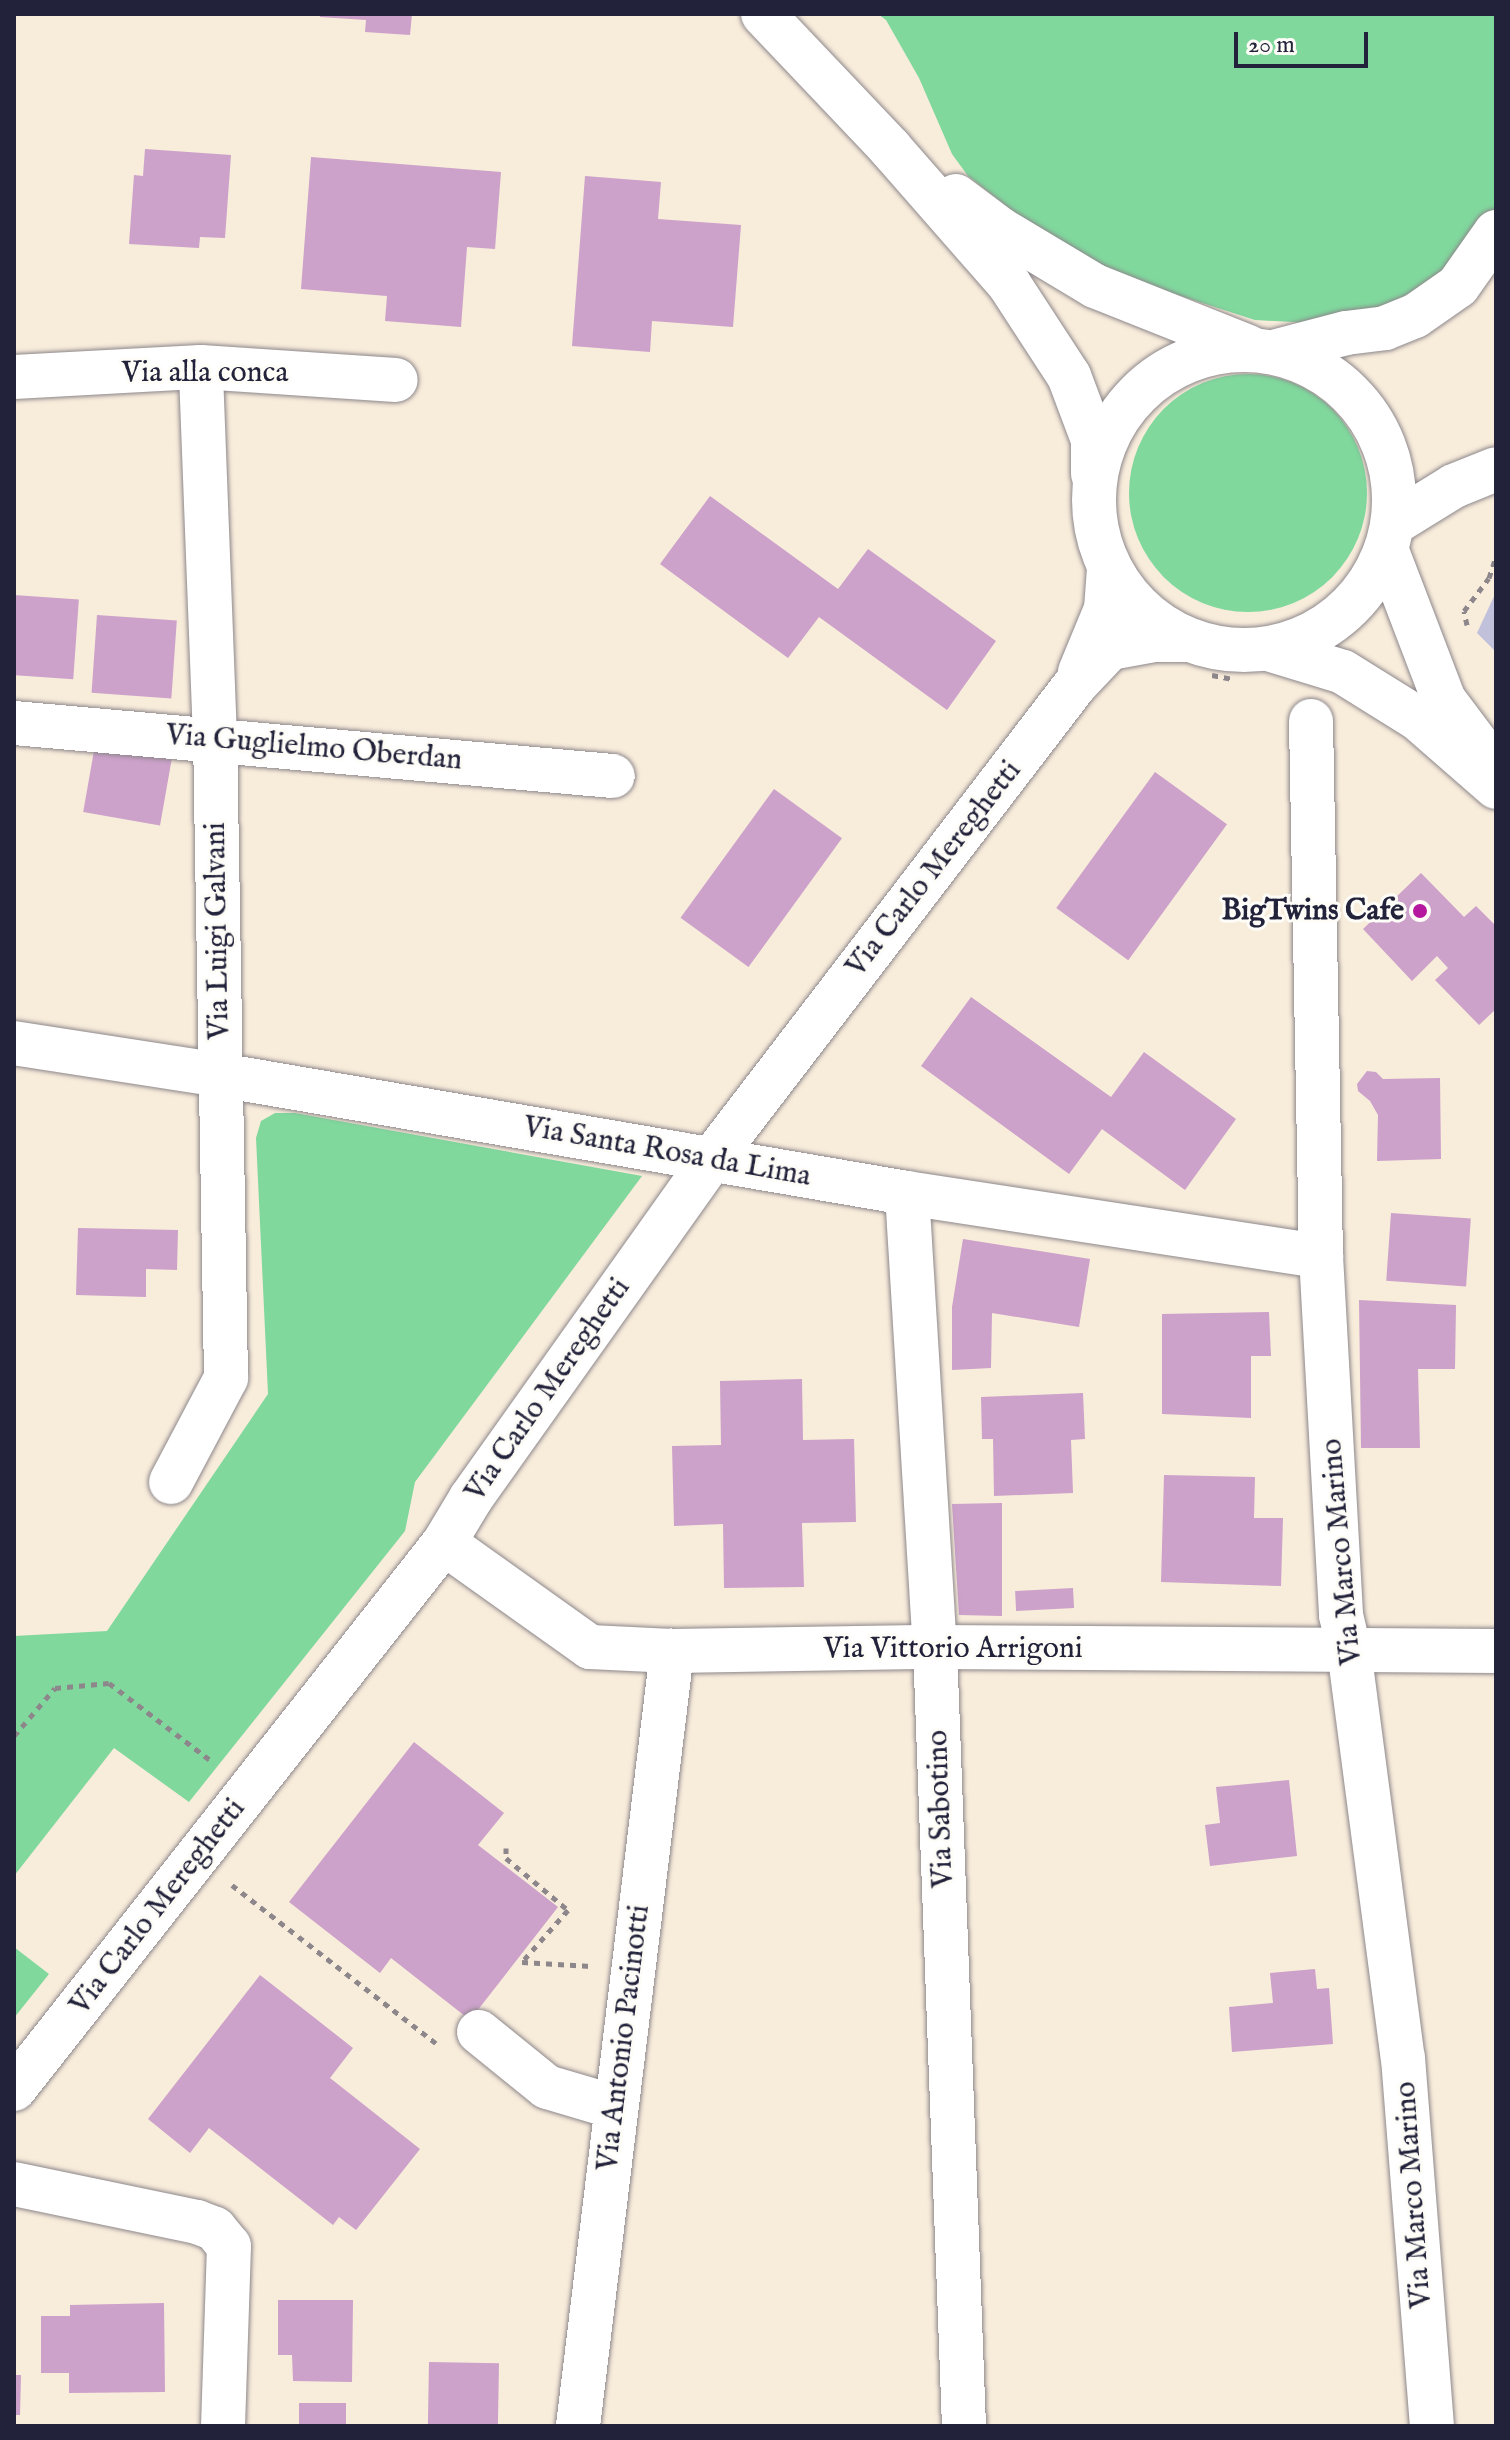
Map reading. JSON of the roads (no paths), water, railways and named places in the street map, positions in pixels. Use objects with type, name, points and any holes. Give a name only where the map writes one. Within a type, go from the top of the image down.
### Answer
[{"type":"street","points":[[763,14],[890,148],[1009,284],[1069,376],[1093,440],[1093,498],[1097,534],[1109,568],[1129,598],[1155,622],[1186,640],[1227,650],[1268,649],[1319,631],[1360,598],[1390,537],[1394,480],[1384,439],[1361,403],[1330,374],[1095,286],[1000,229],[890,148]]},
{"type":"street","points":[[1093,498],[1099,458],[1116,421],[1141,390],[1174,366],[1211,352],[1264,349],[1385,328],[1415,316],[1458,286],[1496,232]]},
{"type":"street","name":"Via alla conca","points":[[14,377],[201,367],[396,380]]},
{"type":"street","name":"Via Luigi Galvani","points":[[171,1482],[226,1378],[215,738],[201,367]]},
{"type":"street","points":[[1390,537],[1454,486],[1496,469]]},
{"type":"street","points":[[1390,537],[1444,700],[1496,769]]},
{"type":"street","name":"Via Carlo Mereghetti","points":[[1075,685],[1106,609],[1109,568]]},
{"type":"street","name":"Via Carlo Mereghetti","points":[[14,2089],[444,1543],[471,1498],[711,1160],[1075,685],[1110,648],[1155,640],[1186,640]]},
{"type":"street","points":[[1268,649],[1343,672],[1417,718],[1496,787]]},
{"type":"street","name":"Via Marco Marino","points":[[1311,721],[1321,1256],[1341,1615],[1349,1650],[1403,2058],[1432,2426]]},
{"type":"street","name":"Via Guglielmo Oberdan","points":[[14,723],[215,738],[613,776]]},
{"type":"street","name":"Via Santa Rosa da Lima","points":[[14,1043],[220,1075],[907,1193],[1321,1256]]},
{"type":"street","name":"Via Sabotino","points":[[907,1193],[935,1647],[964,2426]]},
{"type":"street","name":"Via Vittorio Arrigoni","points":[[444,1543],[590,1647],[672,1651],[935,1647],[1496,1651]]},
{"type":"street","name":"Via Antonio Pacinotti","points":[[578,2426],[672,1651]]},
{"type":"street","points":[[462,2040],[547,2087],[615,2107]]},
{"type":"street","points":[[14,2184],[197,2222],[215,2229],[229,2246],[223,2426]]},
{"type":"place","name":"BigTwins Cafe","points":[[1420,911]]}]
